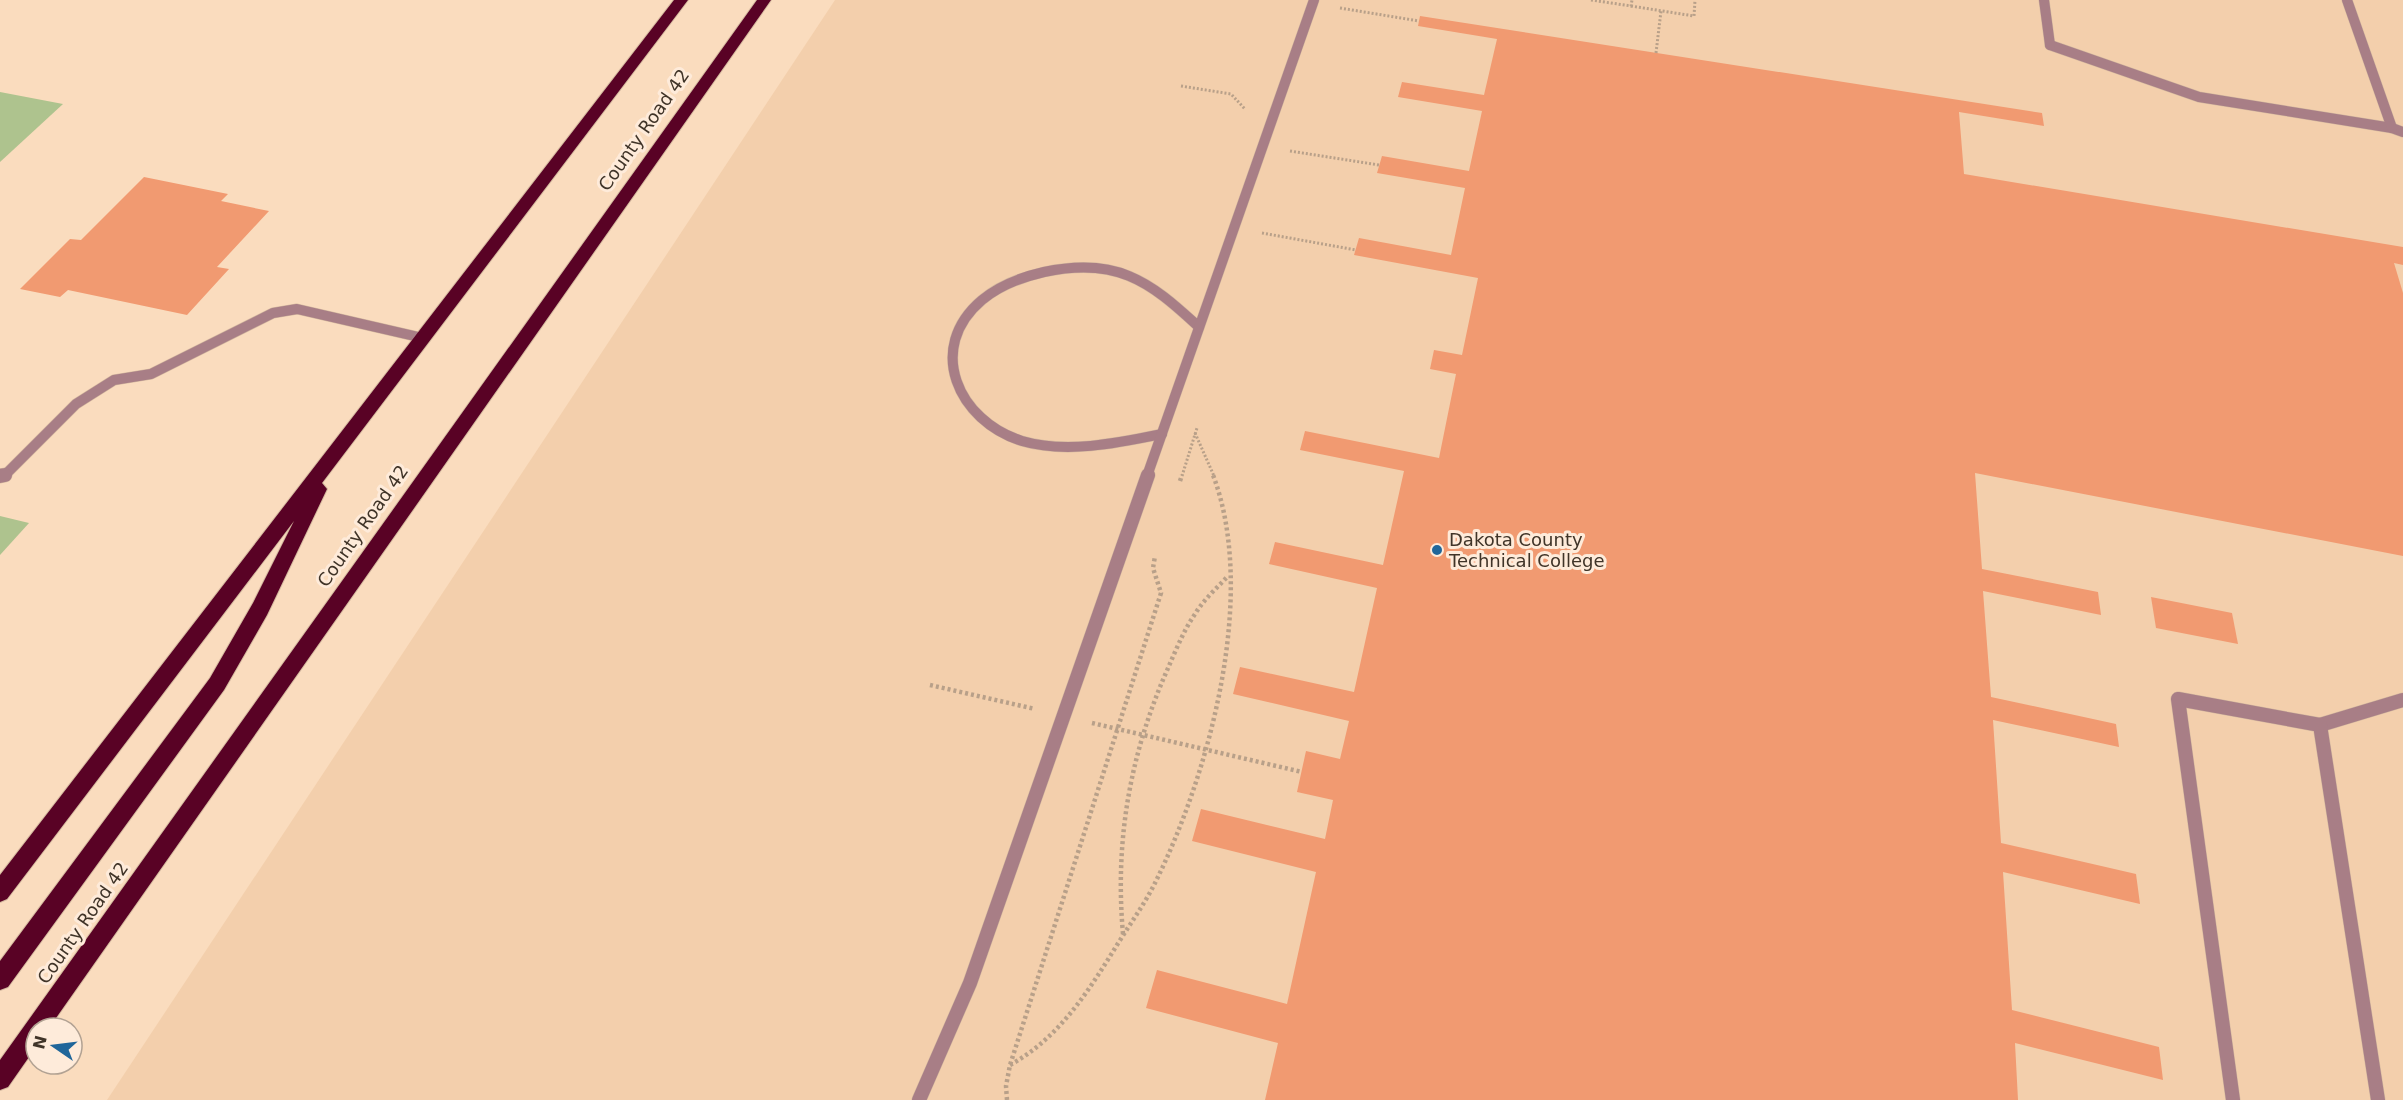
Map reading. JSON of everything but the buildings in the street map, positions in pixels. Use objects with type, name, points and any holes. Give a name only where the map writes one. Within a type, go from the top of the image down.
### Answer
[{"type":"highway","points":[[0,892],[681,0]]},
{"type":"highway","name":"County Road 42","points":[[0,1079],[764,0]]},
{"type":"highway","points":[[0,979],[217,684],[260,609],[336,452]]},
{"type":"street","points":[[919,1100],[970,983],[1314,0]]},
{"type":"street","points":[[2044,0],[2050,45],[2199,96],[2403,132]]},
{"type":"street","points":[[2347,0],[2392,129]]},
{"type":"street","points":[[1162,434],[1109,444],[1071,446],[1029,442],[995,429],[968,408],[954,382],[952,358],[957,333],[972,310],[995,290],[1024,276],[1050,269],[1077,268],[1105,269],[1133,278],[1158,291],[1199,327]]},
{"type":"street","points":[[0,476],[5,475],[76,404],[114,380],[151,374],[273,313],[297,309],[423,338]]},
{"type":"street","points":[[2233,1100],[2178,699],[2320,725],[2403,700]]},
{"type":"street","points":[[2320,725],[2378,1100]]},
{"type":"path","points":[[1339,0],[1336,8],[1419,21]]},
{"type":"path","points":[[1591,0],[1694,16],[1695,0]]},
{"type":"path","points":[[1631,6],[1632,0]]},
{"type":"path","points":[[1656,53],[1661,11]]},
{"type":"path","points":[[1285,161],[1292,140]]},
{"type":"path","points":[[1258,244],[1265,222]]},
{"type":"path","points":[[1261,232],[1356,250]]},
{"type":"path","points":[[1177,490],[1199,422]]},
{"type":"path","points":[[1010,1065],[1029,1057],[1065,1020],[1104,967],[1154,885],[1189,798],[1204,749],[1219,698],[1228,654],[1231,608],[1226,533],[1220,494],[1196,434]]},
{"type":"path","points":[[1007,1100],[1006,1086],[1010,1065],[1161,592],[1153,568],[1158,547]]},
{"type":"path","points":[[1123,934],[1118,896],[1123,813],[1142,734],[1163,679],[1186,629],[1201,605],[1228,576]]},
{"type":"path","points":[[1159,738],[1302,772]]},
{"type":"shaded area","name":"Dakota County Technical College","points":[[835,0],[2403,0],[2403,1100],[107,1100]]},
{"type":"green space","points":[[0,92],[63,104],[0,162]]},
{"type":"green space","points":[[0,516],[29,523],[0,555]]},
{"type":"place","name":"Dakota County Technical College","points":[[1437,550]]}]
